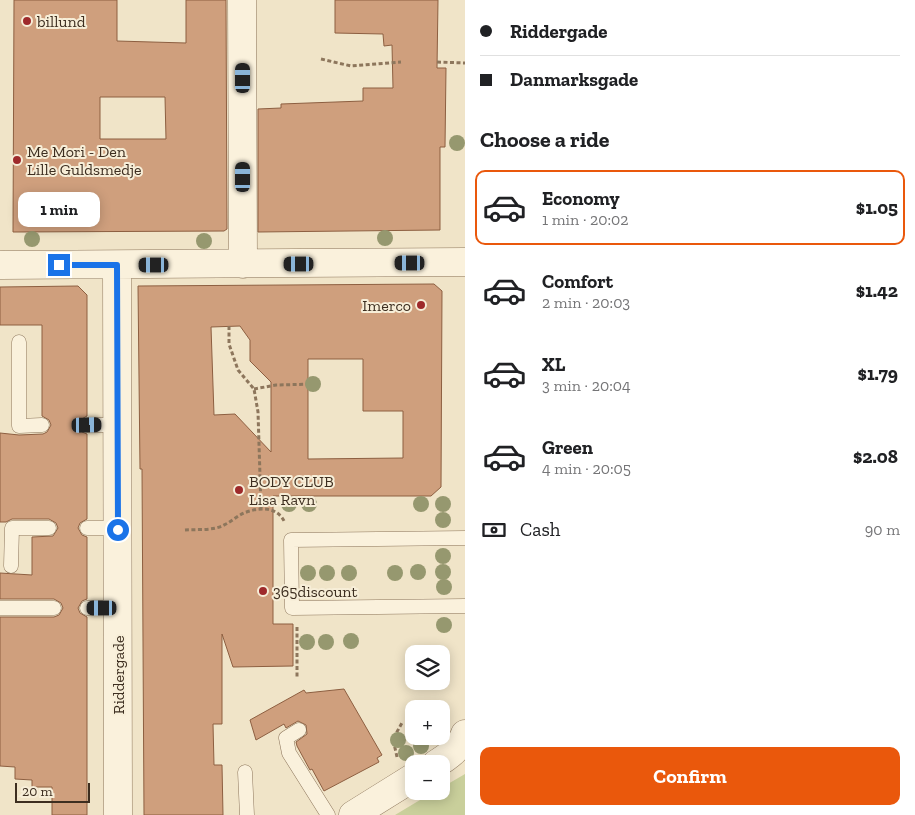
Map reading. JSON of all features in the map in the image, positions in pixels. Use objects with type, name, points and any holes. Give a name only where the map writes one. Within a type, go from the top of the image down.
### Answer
[{"type":"street","points":[[242,0],[243,264]]},
{"type":"street","points":[[0,265],[465,262]]},
{"type":"street","name":"Riddergade","points":[[117,265],[118,815]]},
{"type":"street","points":[[450,755],[462,742],[465,734]]},
{"type":"street","points":[[353,815],[405,783]]},
{"type":"lane","points":[[19,342],[19,426],[42,425]]},
{"type":"lane","points":[[87,425],[117,425]]},
{"type":"lane","points":[[11,566],[12,528],[48,528]]},
{"type":"lane","points":[[87,528],[117,528]]},
{"type":"lane","points":[[465,538],[291,540],[292,608],[465,606]]},
{"type":"lane","points":[[87,608],[118,607]]},
{"type":"lane","points":[[0,608],[54,608]]},
{"type":"lane","points":[[299,730],[286,738],[289,753],[328,815]]},
{"type":"lane","points":[[245,772],[247,815]]},
{"type":"path","points":[[321,58],[351,66],[401,62]]},
{"type":"path","points":[[437,62],[465,63]]},
{"type":"path","points":[[229,326],[229,344],[238,370],[254,389],[260,432],[261,508]]},
{"type":"path","points":[[254,389],[276,385],[319,384]]},
{"type":"path","points":[[185,530],[223,526],[244,513],[261,508],[275,510],[283,518],[291,540]]},
{"type":"path","points":[[297,608],[297,679]]},
{"type":"path","points":[[403,721],[393,738],[405,772]]},
{"type":"green space","points":[[465,774],[465,815],[395,815],[420,800],[450,800],[450,783]]},
{"type":"building","points":[[14,0],[117,0],[117,41],[186,43],[186,0],[226,0],[227,229],[224,231],[13,232]],"holes":[[[100,97],[165,97],[166,139],[100,139]]]},
{"type":"building","points":[[335,0],[438,0],[437,68],[446,68],[445,147],[440,147],[440,230],[258,232],[258,109],[281,108],[281,104],[363,101],[363,88],[393,88],[392,45],[384,46],[383,34],[335,33]]},
{"type":"building","points":[[434,284],[442,291],[441,487],[431,496],[273,496],[273,624],[293,624],[293,666],[233,667],[222,634],[222,724],[213,724],[214,765],[222,765],[223,815],[144,815],[142,469],[140,469],[138,286]],"holes":[[[240,326],[250,340],[250,361],[271,382],[271,452],[235,414],[214,415],[211,327]],[[308,359],[363,359],[363,411],[403,411],[403,458],[308,459]]]},
{"type":"building","points":[[78,286],[87,295],[87,416],[80,420],[78,425],[82,432],[87,434],[87,519],[80,523],[78,528],[82,535],[87,537],[87,599],[82,601],[78,608],[80,613],[87,617],[87,815],[52,815],[52,787],[32,787],[32,780],[15,779],[15,767],[0,766],[0,617],[54,617],[59,615],[63,608],[61,603],[54,599],[0,599],[0,573],[32,575],[32,537],[53,536],[58,528],[56,523],[49,519],[12,519],[0,522],[0,433],[19,435],[43,434],[47,432],[51,425],[49,420],[42,416],[42,325],[0,325],[0,287]]},
{"type":"building","points":[[344,689],[382,755],[377,758],[379,762],[324,791],[297,746],[296,742],[307,734],[306,725],[298,721],[286,728],[284,724],[256,740],[250,720],[304,690],[306,693]]},
{"type":"place","name":"billund","points":[[27,21]]},
{"type":"place","name":"Me Mori - Den Lille Guldsmedje","points":[[17,160]]},
{"type":"place","name":"Imerco","points":[[421,305]]},
{"type":"place","name":"BODY CLUB Lisa Ravn","points":[[239,490]]},
{"type":"place","name":"365discount","points":[[263,591]]},
{"type":"route","points":[[59,265],[117,265],[118,530]]}]
